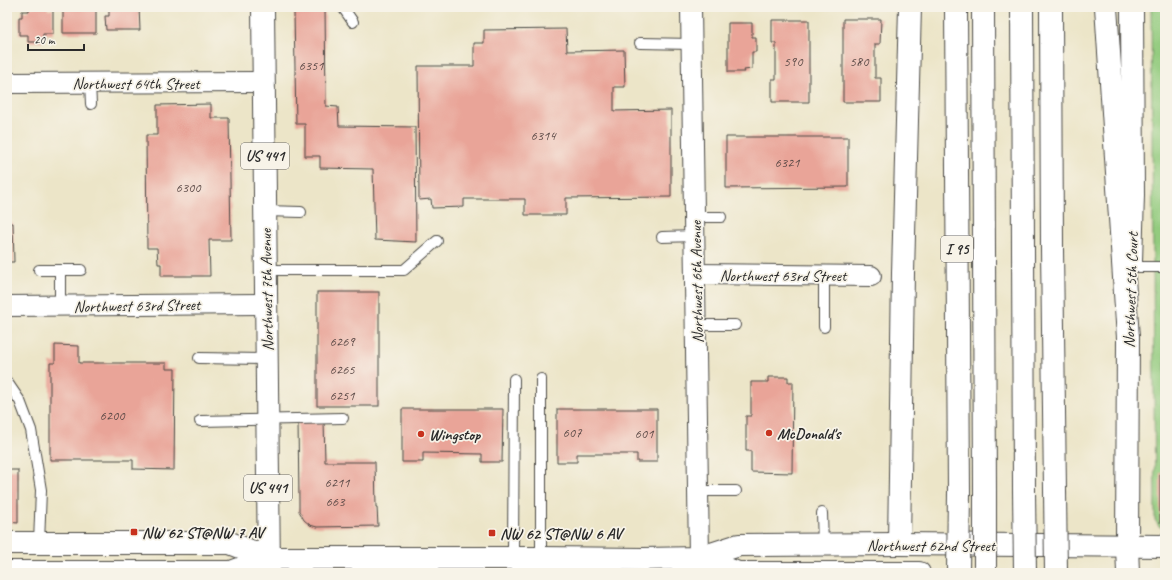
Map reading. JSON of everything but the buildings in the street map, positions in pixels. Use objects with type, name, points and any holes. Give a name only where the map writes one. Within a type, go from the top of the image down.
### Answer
[{"type":"main road","name":"Northwest 7th Avenue","points":[[263,7],[269,565]]},
{"type":"main road","points":[[900,573],[903,273],[910,7]]},
{"type":"main road","name":"I 95","points":[[956,7],[959,492],[958,573]]},
{"type":"main road","points":[[983,7],[985,573]]},
{"type":"main road","points":[[1022,7],[1025,573]]},
{"type":"main road","points":[[1051,7],[1056,573]]},
{"type":"main road","points":[[1106,7],[1128,338]]},
{"type":"main road","name":"Northwest 5th Court","points":[[1128,573],[1128,338],[1133,195],[1132,7]]},
{"type":"main road","name":"Northwest 62nd Street","points":[[7,543],[230,543],[269,565]]},
{"type":"main road","name":"Northwest 62nd Street","points":[[7,572],[231,572],[269,565],[513,558],[550,563],[699,558],[738,545],[900,544],[1165,546]]},
{"type":"main road","name":"Northwest 62nd Street","points":[[699,558],[738,573],[919,573]]},
{"type":"street","name":"Northwest 6th Avenue","points":[[691,7],[699,558]]},
{"type":"street","name":"Northwest 64th Street","points":[[7,83],[264,82]]},
{"type":"street","name":"Northwest 63rd Street","points":[[695,274],[871,276]]},
{"type":"street","name":"Northwest 63rd Street","points":[[7,306],[266,304]]},
{"type":"lane","points":[[343,7],[353,22]]},
{"type":"lane","points":[[640,43],[692,44]]},
{"type":"lane","points":[[90,83],[91,104]]},
{"type":"lane","points":[[265,211],[301,212]]},
{"type":"lane","points":[[662,237],[721,217]]},
{"type":"lane","points":[[266,270],[404,270],[436,241]]},
{"type":"lane","points":[[1131,267],[1165,267]]},
{"type":"lane","points":[[39,270],[80,270]]},
{"type":"lane","points":[[60,270],[60,306]]},
{"type":"lane","points":[[824,275],[824,327]]},
{"type":"lane","points":[[696,325],[735,325]]},
{"type":"lane","points":[[200,358],[267,359]]},
{"type":"lane","points":[[513,558],[514,379]]},
{"type":"lane","points":[[541,380],[550,563]]},
{"type":"lane","points":[[7,382],[20,401],[31,430],[41,490],[39,543]]},
{"type":"lane","points":[[200,421],[343,418]]},
{"type":"lane","points":[[698,491],[736,491]]},
{"type":"lane","points":[[822,512],[823,545]]},
{"type":"green space","points":[[1151,7],[1165,7],[1165,529],[1159,526],[1155,520]]},
{"type":"place","name":"McDonald's","points":[[769,433]]},
{"type":"place","name":"Wingstop","points":[[421,434]]},
{"type":"place","name":"NW 62 ST@NW 7 AV","points":[[134,532]]},
{"type":"place","name":"NW 62 ST@NW 6 AV","points":[[492,533]]}]
